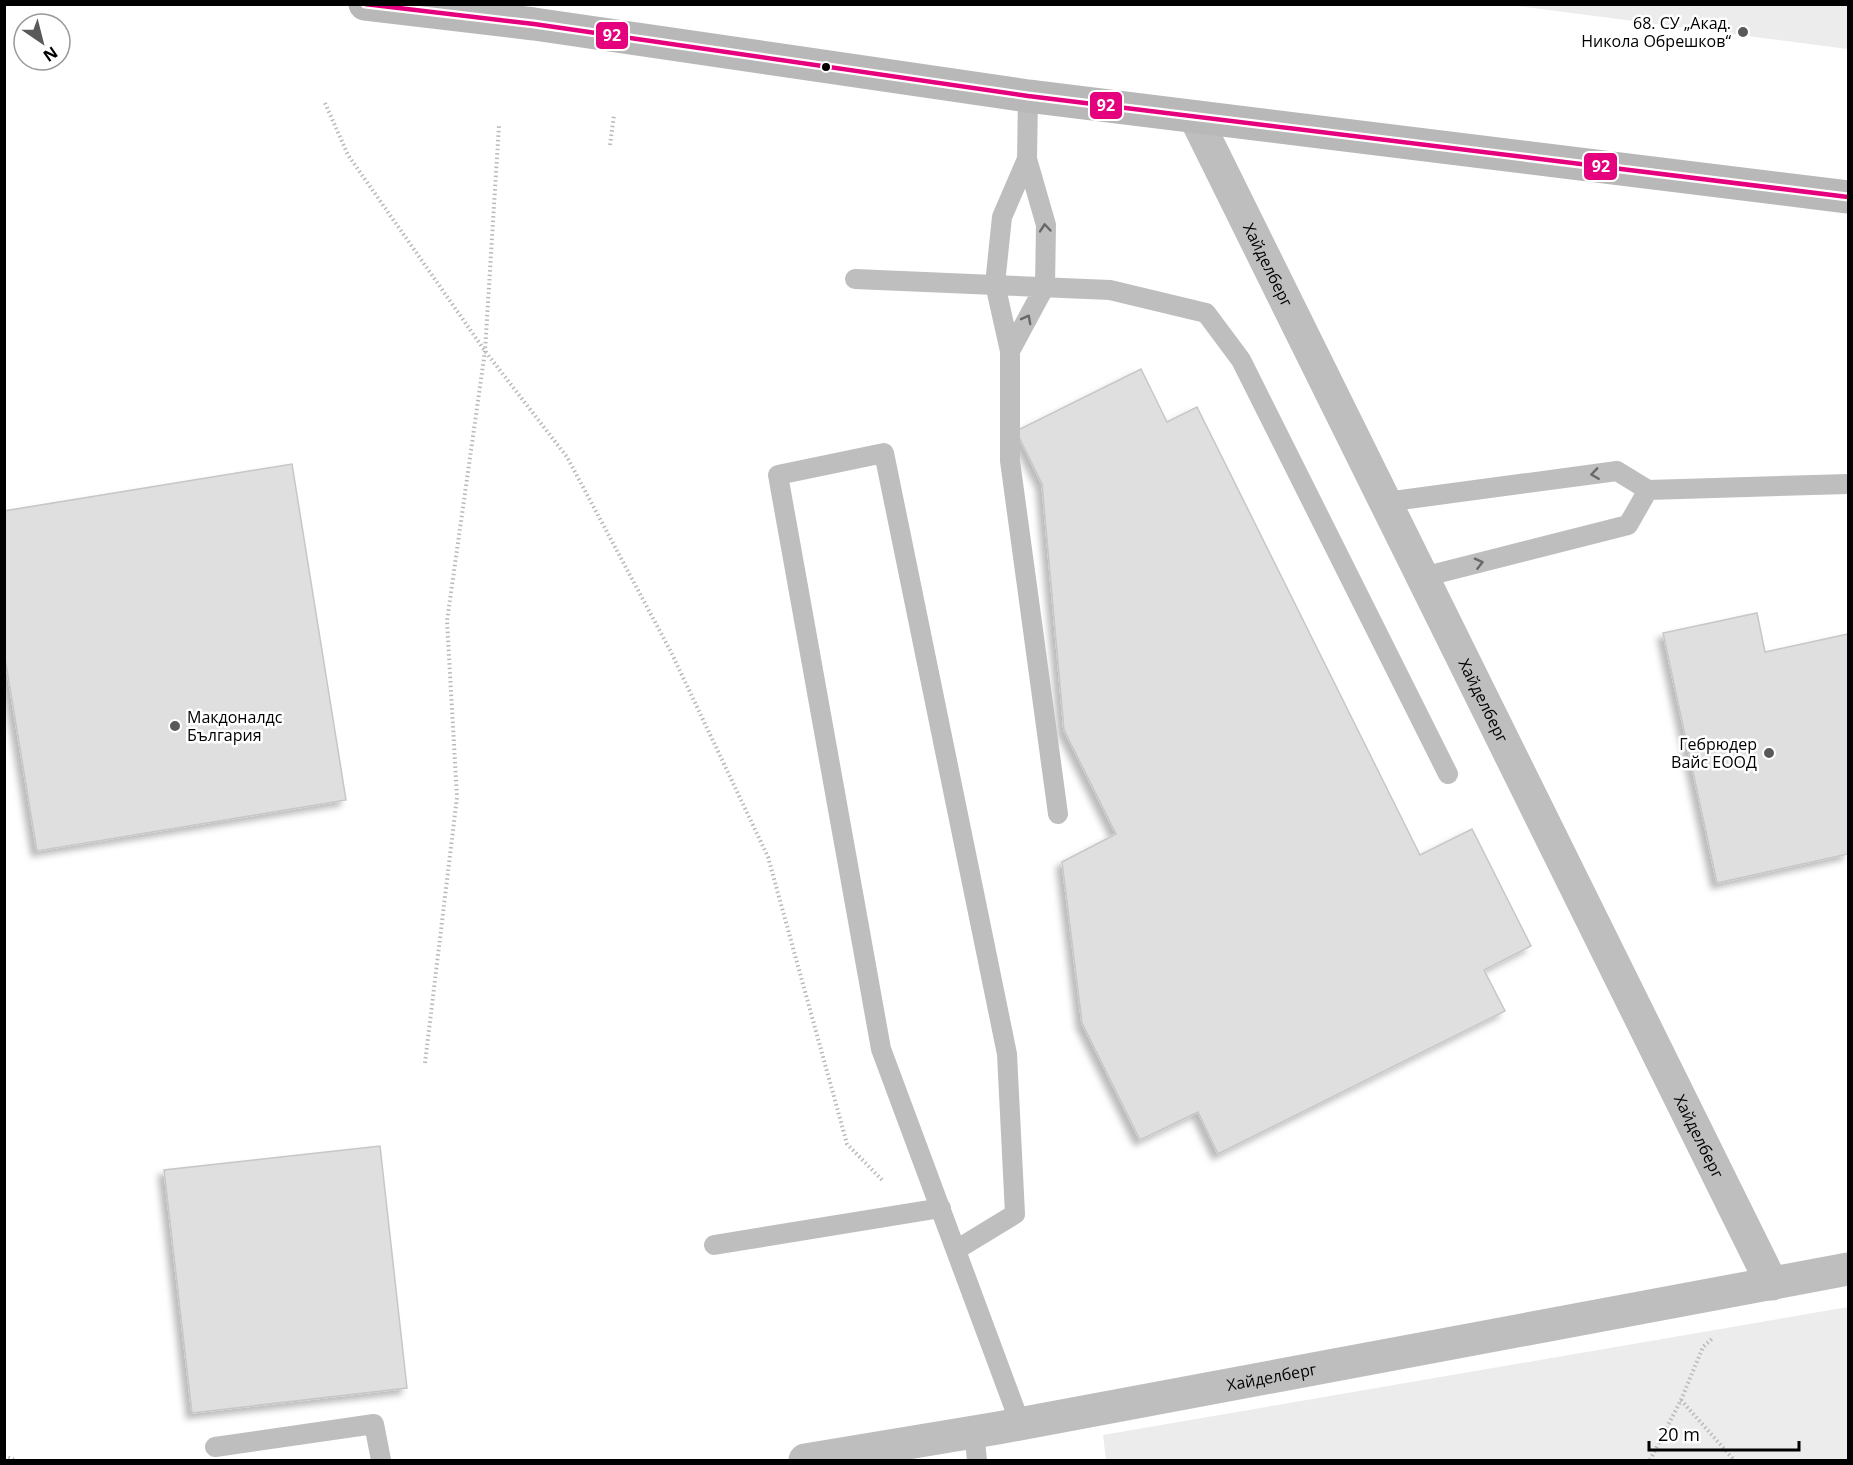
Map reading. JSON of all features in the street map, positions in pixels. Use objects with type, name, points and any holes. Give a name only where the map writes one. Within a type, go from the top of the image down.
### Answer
[{"type":"main road","points":[[365,4],[535,14],[1028,96],[1848,197]]},
{"type":"street","name":"Хайделберг","points":[[1195,117],[1772,1284]]},
{"type":"street","name":"Хайделберг","points":[[805,1461],[975,1446],[1020,1423],[1848,1269]]},
{"type":"lane","points":[[1010,351],[1045,286],[1046,225],[1027,159],[1028,96]]},
{"type":"lane","points":[[1027,159],[1002,217],[995,284],[1010,351],[1010,461],[1058,814]]},
{"type":"lane","points":[[855,279],[1110,290],[1206,313],[1241,360],[1448,774]]},
{"type":"lane","points":[[956,1250],[1015,1214],[1007,1054],[884,453],[778,476],[881,1049],[1020,1423]]},
{"type":"lane","points":[[1386,502],[1617,471],[1648,490],[1848,484]]},
{"type":"lane","points":[[1423,577],[1628,525],[1648,490]]},
{"type":"lane","points":[[714,1245],[940,1208]]},
{"type":"lane","points":[[215,1447],[374,1424],[381,1461]]},
{"type":"path","points":[[325,103],[348,155],[485,351],[567,457],[671,652],[768,857],[847,1144],[913,1212]]},
{"type":"path","points":[[610,144],[614,115]]},
{"type":"path","points":[[425,1063],[457,797],[447,621],[485,351],[499,124]]},
{"type":"path","points":[[1650,1461],[1681,1400],[1703,1347],[1720,1331]]},
{"type":"path","points":[[1681,1400],[1734,1461]]},
{"type":"path","points":[[4,1456],[15,1461]]},
{"type":"shaded area","name":"68. СУ „Акад. Никола Обрешков“","points":[[1510,5],[1848,5],[1848,49]]},
{"type":"shaded area","points":[[1848,1307],[1848,1460],[1106,1460],[1103,1435]]},
{"type":"building","points":[[1141,369],[1167,422],[1197,407],[1420,855],[1472,829],[1531,946],[1484,970],[1505,1011],[1218,1154],[1198,1112],[1140,1140],[1082,1023],[1062,862],[1116,834],[1064,730],[1042,484],[1016,431]]},
{"type":"building","name":"Макдоналдс България","points":[[292,464],[346,800],[37,851],[4,652],[4,511]]},
{"type":"building","name":"Гебрюдер Вайс ЕООД","points":[[1757,613],[1765,652],[1848,634],[1848,854],[1717,883],[1663,633]]},
{"type":"building","points":[[380,1146],[407,1388],[192,1413],[164,1170]]},
{"type":"transit line","name":"92","points":[[365,4],[534,24],[1028,96],[1848,197]]},
{"type":"place","name":"68. СУ „Акад. Никола Обрешков“","points":[[1743,32]]},
{"type":"place","name":"Макдоналдс България","points":[[175,726]]},
{"type":"place","name":"Гебрюдер Вайс ЕООД","points":[[1769,753]]}]
